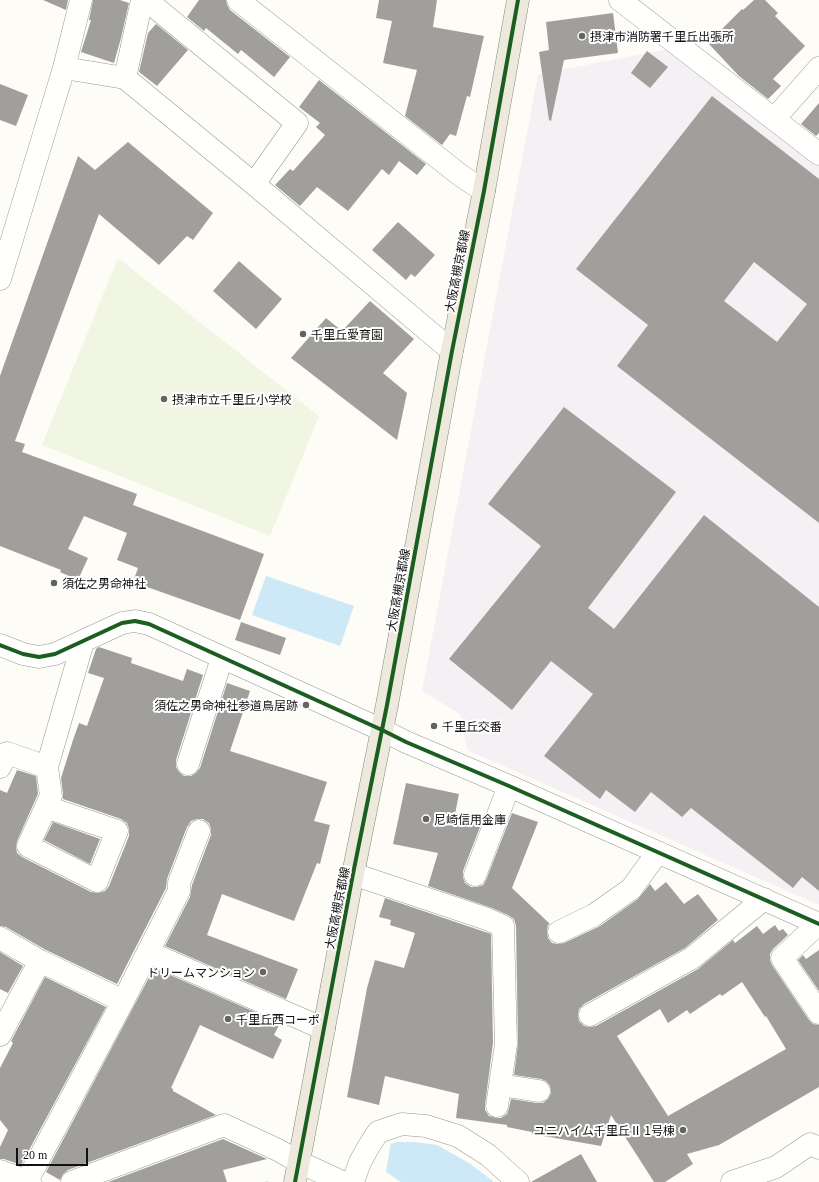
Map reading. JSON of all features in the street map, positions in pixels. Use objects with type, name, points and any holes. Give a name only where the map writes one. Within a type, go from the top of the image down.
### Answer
[{"type":"main road","name":"大阪高槻京都線","points":[[298,1166],[353,874],[387,705],[452,351],[484,191],[518,0]]},
{"type":"street","points":[[1,273],[64,68],[81,0]]},
{"type":"street","points":[[125,78],[142,0]]},
{"type":"street","points":[[146,0],[297,123],[254,184]]},
{"type":"street","points":[[238,0],[454,170],[484,191]]},
{"type":"street","points":[[620,0],[819,154]]},
{"type":"street","points":[[64,68],[125,78],[254,184],[452,351]]},
{"type":"street","points":[[774,119],[819,68]]},
{"type":"street","points":[[0,644],[23,654],[39,657],[55,654],[122,624],[135,621],[149,624],[406,742],[764,899],[819,924],[782,958],[819,1013]]},
{"type":"street","points":[[46,807],[51,796],[47,767],[83,642]]},
{"type":"street","points":[[188,764],[222,658]]},
{"type":"street","points":[[0,767],[8,753],[47,767]]},
{"type":"street","points":[[475,875],[509,786]]},
{"type":"street","points":[[0,1171],[28,1182],[179,891],[179,883],[199,830]]},
{"type":"street","points":[[560,932],[594,914],[631,888],[658,852]]},
{"type":"street","points":[[353,874],[487,919],[503,926],[506,1044],[497,1106]]},
{"type":"street","points":[[590,1015],[692,958],[764,899]]},
{"type":"street","points":[[0,938],[40,961],[123,1001]]},
{"type":"street","points":[[148,952],[324,1029]]},
{"type":"street","points":[[0,1035],[40,961]]},
{"type":"street","points":[[500,1085],[539,1091]]},
{"type":"street","points":[[353,1182],[360,1162],[378,1132],[402,1124],[426,1126],[458,1136],[488,1155],[518,1182]]},
{"type":"street","points":[[72,1182],[224,1125],[278,1150],[298,1166],[342,1182]]},
{"type":"street","points":[[732,1182],[776,1167],[810,1144],[819,1148]]},
{"type":"shaded area","points":[[670,49],[819,166],[819,905],[467,750],[460,714],[422,691],[538,74]]},
{"type":"green space","points":[[118,258],[319,416],[270,536],[42,445]]},
{"type":"water","points":[[266,576],[354,606],[340,646],[252,615]]},
{"type":"water","points":[[397,1142],[416,1142],[437,1145],[469,1163],[494,1182],[264,1182]]},
{"type":"pier","points":[[391,1142],[386,1172],[401,1182],[268,1182],[268,1179]]},
{"type":"building","points":[[43,0],[68,0],[66,10]]},
{"type":"building","points":[[93,0],[120,0],[129,3],[114,63],[81,52],[91,20],[89,20]]},
{"type":"building","points":[[199,0],[226,0],[230,10],[290,57],[274,77],[241,50],[238,54],[206,28],[204,31],[187,17]]},
{"type":"building","points":[[379,0],[437,0],[433,27],[484,36],[470,97],[467,96],[456,136],[450,134],[442,145],[405,116],[417,70],[383,63],[392,21],[376,18]]},
{"type":"building","points":[[754,0],[765,0],[778,13],[775,16],[805,46],[773,79],[781,86],[768,99],[739,76],[708,43],[742,9],[743,10]]},
{"type":"building","name":"摂津市消防署千里丘出張所","points":[[613,13],[618,53],[564,60],[551,121],[549,120],[539,52],[549,50],[546,22]]},
{"type":"building","points":[[156,24],[188,50],[157,86],[139,72],[148,33]]},
{"type":"building","points":[[647,51],[668,67],[650,88],[631,73]]},
{"type":"building","points":[[319,80],[426,164],[417,175],[399,161],[389,175],[382,169],[348,211],[317,187],[300,206],[275,185],[290,169],[293,171],[325,135],[316,127],[320,123],[299,107]]},
{"type":"building","points":[[0,84],[28,95],[16,126],[0,120]]},
{"type":"building","points":[[712,96],[819,179],[819,523],[617,366],[648,325],[576,269]],"holes":[[[754,262],[807,304],[777,342],[724,301]]]},
{"type":"building","points":[[819,103],[819,133],[816,136],[801,124]]},
{"type":"building","points":[[128,142],[213,213],[193,240],[187,236],[159,265],[99,214],[15,441],[25,444],[22,452],[137,494],[133,505],[264,554],[240,620],[133,582],[138,568],[117,560],[127,533],[84,516],[68,549],[88,558],[78,580],[60,572],[61,570],[0,546],[0,376],[78,156],[95,170]]},
{"type":"building","points":[[398,222],[435,255],[415,277],[411,274],[406,280],[372,250]]},
{"type":"building","points":[[239,261],[282,299],[256,329],[213,291]]},
{"type":"building","points":[[370,301],[414,339],[383,373],[407,393],[397,440],[291,358],[326,318],[342,331]]},
{"type":"building","points":[[564,407],[676,492],[588,608],[614,629],[704,515],[819,607],[819,891],[802,877],[793,888],[691,808],[682,817],[651,792],[635,812],[606,790],[600,799],[544,756],[593,694],[551,661],[512,710],[449,659],[541,546],[488,504]]},
{"type":"building","points":[[241,622],[286,638],[280,655],[235,640]]},
{"type":"building","points":[[99,647],[132,658],[131,663],[183,681],[187,669],[203,675],[176,760],[176,767],[184,776],[191,776],[200,768],[227,683],[250,691],[230,751],[327,782],[314,821],[330,825],[320,864],[317,863],[294,921],[222,894],[207,935],[298,969],[286,999],[165,946],[190,897],[192,885],[211,835],[209,823],[203,819],[191,821],[187,827],[167,879],[166,888],[117,984],[46,950],[6,927],[0,926],[0,790],[7,793],[17,770],[36,776],[38,794],[17,841],[17,853],[22,857],[91,892],[98,893],[105,891],[109,886],[129,836],[127,823],[121,819],[63,799],[61,778],[73,740],[79,723],[87,726],[104,678],[88,673],[96,649]]},
{"type":"building","points":[[406,783],[459,794],[455,814],[482,822],[463,871],[465,883],[471,887],[483,885],[486,880],[512,813],[538,822],[512,888],[550,924],[548,925],[547,932],[548,938],[552,943],[558,944],[564,943],[600,926],[638,899],[650,884],[655,891],[666,882],[684,904],[698,894],[718,920],[685,948],[584,1004],[579,1009],[578,1015],[579,1021],[584,1026],[596,1026],[698,969],[733,940],[735,943],[757,926],[763,934],[775,925],[779,931],[783,929],[788,935],[773,949],[770,954],[770,960],[809,1020],[813,1024],[819,1025],[819,1087],[719,1145],[687,1154],[693,1164],[665,1182],[654,1182],[611,1115],[601,1146],[532,1134],[532,1132],[507,1127],[507,1125],[456,1118],[459,1094],[385,1076],[379,1105],[347,1097],[367,988],[375,960],[404,968],[415,933],[390,925],[391,920],[379,917],[385,898],[491,934],[493,1043],[485,1105],[485,1110],[489,1116],[501,1118],[507,1114],[511,1099],[543,1103],[548,1099],[551,1093],[550,1086],[546,1081],[514,1075],[518,1044],[516,926],[514,919],[492,908],[428,886],[438,853],[393,844]],"holes":[[[742,982],[765,1017],[766,1016],[786,1049],[668,1116],[617,1036],[660,1009],[668,1023],[687,1010],[690,1014],[720,994],[722,996]]]},
{"type":"building","points":[[53,822],[100,839],[90,864],[44,840]]},
{"type":"building","points":[[819,950],[819,991],[798,960],[803,955],[806,959]]},
{"type":"building","points":[[0,952],[23,966],[8,993],[0,989]]},
{"type":"building","points":[[154,968],[280,1023],[274,1035],[282,1040],[273,1059],[200,1025],[171,1088],[173,1091],[216,1115],[68,1170],[63,1174],[60,1180],[46,1172]]},
{"type":"building","points":[[45,977],[106,1007],[21,1165],[0,1159],[0,1147],[8,1130],[0,1120],[0,1068],[13,1043],[11,1041]]},
{"type":"building","points":[[223,1139],[267,1159],[223,1170],[227,1182],[108,1182]]},
{"type":"building","points":[[581,1154],[597,1182],[531,1182]]},
{"type":"cycle path","points":[[295,1182],[353,874],[387,705],[452,351],[484,191],[518,0]]},
{"type":"cycle path","points":[[0,645],[23,654],[39,657],[55,654],[122,623],[135,621],[149,624],[406,742],[509,786],[819,924]]},
{"type":"place","name":"摂津市消防署千里丘出張所","points":[[582,36]]},
{"type":"place","name":"千里丘愛育園","points":[[303,334]]},
{"type":"place","name":"摂津市立千里丘小学校","points":[[164,399]]},
{"type":"place","name":"須佐之男命神社","points":[[54,583]]},
{"type":"place","name":"須佐之男命神社参道鳥居跡","points":[[306,705]]},
{"type":"place","name":"千里丘交番","points":[[434,726]]},
{"type":"place","name":"尼崎信用金庫","points":[[426,819]]},
{"type":"place","name":"ドリームマンション","points":[[263,972]]},
{"type":"place","name":"千里丘西コーポ","points":[[228,1019]]},
{"type":"place","name":"ユニハイム千里丘Ⅱ 1号棟","points":[[683,1130]]}]
